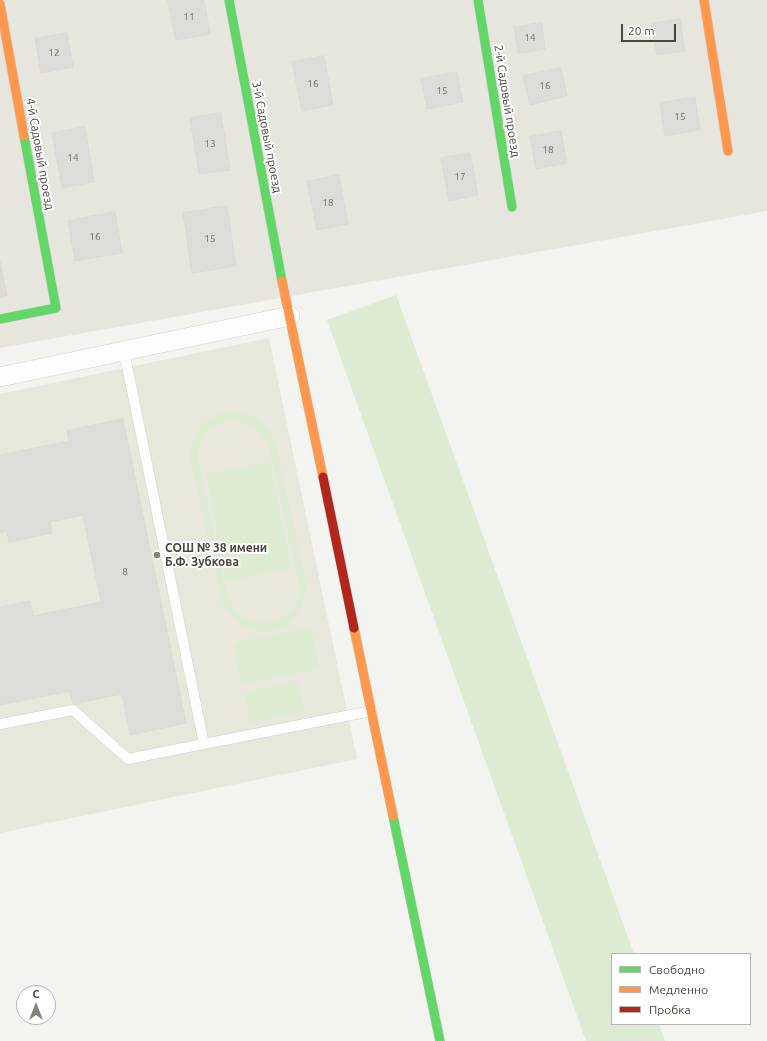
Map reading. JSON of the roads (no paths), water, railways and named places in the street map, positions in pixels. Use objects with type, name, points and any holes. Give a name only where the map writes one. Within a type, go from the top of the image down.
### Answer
[{"type":"street","name":"3-й Садовый проезд","points":[[228,0],[282,280],[440,1041]]},
{"type":"street","name":"2-й Садовый проезд","points":[[478,0],[512,207]]},
{"type":"street","points":[[704,0],[728,151]]},
{"type":"street","name":"4-й Садовый проезд","points":[[0,4],[56,308],[0,319]]},
{"type":"street","points":[[0,377],[290,316]]},
{"type":"lane","points":[[124,351],[204,744]]},
{"type":"lane","points":[[0,724],[73,710],[128,759],[371,711]]},
{"type":"place","name":"СОШ № 38 имени Б.Ф. Зубкова","points":[[157,555]]}]
